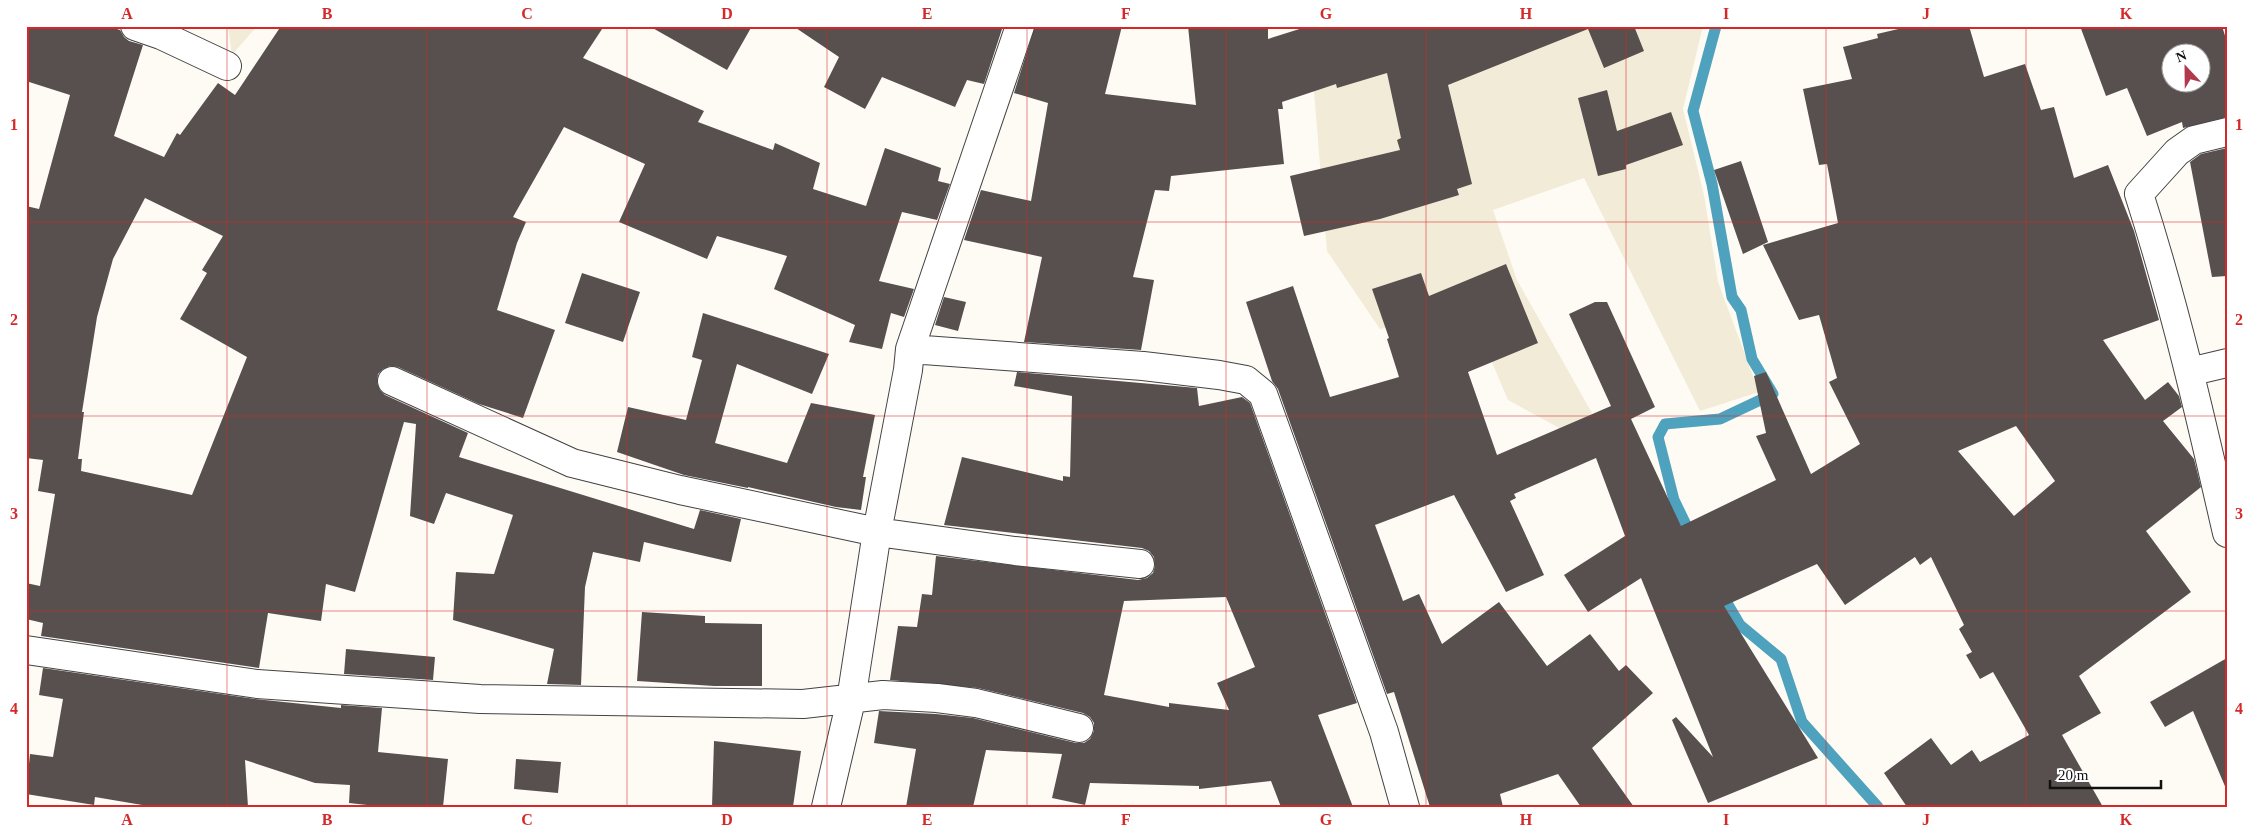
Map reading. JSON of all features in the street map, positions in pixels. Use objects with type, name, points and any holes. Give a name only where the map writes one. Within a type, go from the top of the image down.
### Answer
[{"type":"street","points":[[135,26],[161,34],[226,66]]},
{"type":"street","points":[[826,807],[851,700],[877,532],[908,370],[910,349],[1020,26]]},
{"type":"street","points":[[2227,132],[2194,140],[2177,152],[2139,194],[2158,254],[2189,372],[2227,533]]},
{"type":"street","points":[[910,349],[1143,366],[1220,375],[1246,380],[1263,394],[1384,732],[1405,807]]},
{"type":"street","points":[[2189,372],[2227,363]]},
{"type":"street","points":[[392,381],[572,463],[680,490],[877,532],[1015,551],[1140,564]]},
{"type":"street","points":[[26,650],[257,684],[372,694],[480,700],[803,704],[883,695],[937,698],[976,703],[1079,728]]},
{"type":"shaded area","points":[[228,26],[257,26],[232,55]]},
{"type":"shaded area","points":[[1351,26],[1703,26],[1683,109],[1704,195],[1718,282],[1759,392],[1700,411],[1584,178],[1493,210],[1517,280],[1592,413],[1574,436],[1508,400],[1469,308],[1380,329],[1327,251],[1310,42]]},
{"type":"building","points":[[30,26],[108,26],[120,30],[129,41],[143,45],[114,136],[164,157],[177,133],[180,135],[218,83],[235,95],[281,26],[604,26],[583,58],[704,111],[698,122],[773,150],[775,143],[820,163],[813,189],[866,206],[885,148],[941,168],[938,181],[950,184],[937,220],[902,212],[879,281],[914,289],[904,317],[891,313],[882,349],[849,342],[855,325],[774,289],[787,256],[717,236],[707,259],[619,222],[645,164],[564,127],[513,217],[526,222],[517,243],[497,310],[555,330],[523,418],[479,404],[398,367],[390,366],[378,374],[377,383],[385,395],[468,433],[459,457],[694,529],[700,510],[741,519],[731,562],[644,542],[640,562],[593,552],[585,587],[581,685],[547,684],[554,649],[453,620],[456,572],[494,574],[513,515],[446,493],[434,524],[410,516],[416,424],[404,422],[355,592],[326,584],[321,621],[268,613],[259,668],[41,636],[43,623],[26,619],[26,583],[40,586],[55,494],[38,491],[43,460],[26,458],[26,206],[39,209],[70,95],[26,81],[26,38]],"holes":[[[145,198],[223,236],[202,270],[207,273],[180,319],[247,357],[192,495],[81,471],[82,459],[78,459],[84,412],[82,412],[97,317],[113,259]]]},
{"type":"building","points":[[649,26],[752,26],[727,70]]},
{"type":"building","points":[[793,26],[1003,26],[984,84],[967,80],[955,107],[882,77],[865,109],[824,87],[839,57]]},
{"type":"building","points":[[1035,26],[1122,26],[1105,94],[1196,105],[1188,26],[1268,26],[1268,39],[1309,26],[1634,26],[1644,51],[1604,68],[1588,29],[1448,85],[1472,184],[1457,189],[1459,195],[1380,219],[1304,236],[1290,176],[1400,150],[1397,140],[1401,138],[1387,73],[1337,88],[1336,84],[1282,102],[1283,109],[1278,109],[1284,164],[1171,176],[1169,191],[1155,190],[1133,277],[1154,280],[1141,350],[1024,342],[1042,257],[964,240],[981,190],[1031,201],[1048,103],[1014,93]]},
{"type":"building","points":[[1911,26],[1969,26],[1984,77],[2025,64],[2041,110],[2054,107],[2074,178],[2108,165],[2134,231],[2159,320],[2103,340],[2145,400],[2168,382],[2179,396],[2182,407],[2163,421],[2194,459],[2201,487],[2146,531],[2191,592],[2079,676],[2101,713],[2062,735],[2103,807],[1907,807],[1884,773],[1931,738],[1951,765],[1972,750],[1980,762],[2029,735],[1993,672],[1980,679],[1966,655],[1972,652],[1959,629],[1964,625],[1931,557],[1920,565],[1915,557],[1845,605],[1817,564],[1724,606],[1818,758],[1708,803],[1672,720],[1676,717],[1713,757],[1641,578],[1588,612],[1564,575],[1625,536],[1596,458],[1514,494],[1516,498],[1510,501],[1544,575],[1506,592],[1454,495],[1375,525],[1403,601],[1419,594],[1442,644],[1499,602],[1547,666],[1590,634],[1619,671],[1626,665],[1653,693],[1592,748],[1634,807],[1581,807],[1558,774],[1500,794],[1503,807],[1430,807],[1394,692],[1387,694],[1278,389],[1272,381],[1246,302],[1293,286],[1330,397],[1399,377],[1387,339],[1389,338],[1372,289],[1421,273],[1429,296],[1506,264],[1538,343],[1468,372],[1497,455],[1611,406],[1569,314],[1595,302],[1607,302],[1655,407],[1631,419],[1681,526],[1776,480],[1756,436],[1766,433],[1754,376],[1766,372],[1811,474],[1860,444],[1829,382],[1837,378],[1819,315],[1799,320],[1763,245],[1838,223],[1827,164],[1819,165],[1803,89],[1852,79],[1843,47],[1878,38],[1877,34]],"holes":[[[2016,426],[2055,481],[2014,516],[1958,451]]]},
{"type":"building","points":[[2080,26],[2222,26],[2227,42],[2227,117],[2183,128],[2182,122],[2147,136],[2127,88],[2106,96]]},
{"type":"building","points":[[1607,90],[1617,131],[1671,112],[1683,145],[1626,165],[1626,169],[1598,176],[1578,98]]},
{"type":"building","points":[[2227,148],[2227,276],[2212,277],[2190,162],[2201,154]]},
{"type":"building","points":[[1741,161],[1768,242],[1743,254],[1714,170]]},
{"type":"building","points":[[582,273],[640,292],[623,342],[565,323]]},
{"type":"building","points":[[944,297],[966,302],[958,331],[935,325]]},
{"type":"building","points":[[703,313],[829,354],[812,394],[737,364],[715,443],[787,463],[811,403],[875,415],[863,477],[866,477],[861,510],[836,507],[684,475],[617,452],[628,407],[686,420],[702,360],[692,357]]},
{"type":"building","points":[[1017,372],[1197,388],[1199,406],[1242,397],[1250,403],[1357,703],[1318,715],[1353,807],[1281,807],[1271,781],[1199,789],[1199,786],[1090,783],[1085,805],[1052,798],[1062,754],[986,750],[973,807],[906,807],[916,749],[874,743],[879,711],[973,718],[1076,743],[1084,743],[1090,739],[1094,731],[1094,723],[1090,717],[1083,713],[978,688],[890,680],[898,626],[917,627],[922,594],[932,595],[936,556],[1138,580],[1147,578],[1153,573],[1155,566],[1154,557],[1149,551],[1142,548],[944,525],[962,457],[1063,481],[1063,476],[1070,477],[1072,396],[1014,386]],"holes":[[[1226,597],[1255,667],[1217,683],[1229,710],[1169,703],[1169,707],[1104,695],[1124,601]]]},
{"type":"building","points":[[642,612],[705,616],[705,623],[762,624],[762,686],[714,686],[637,681]]},
{"type":"building","points":[[346,649],[435,657],[433,680],[344,674]]},
{"type":"building","points":[[2227,658],[2227,791],[2193,711],[2165,727],[2150,702]]},
{"type":"building","points":[[43,668],[255,699],[341,708],[341,705],[382,708],[378,752],[448,759],[443,807],[385,807],[349,803],[350,785],[315,783],[245,760],[248,807],[154,807],[95,797],[94,805],[26,794],[30,754],[53,757],[63,699],[39,695]]},
{"type":"building","points":[[714,741],[801,751],[793,807],[712,807]]},
{"type":"building","points":[[516,759],[561,762],[558,793],[514,789]]},
{"type":"waterway","points":[[1692,537],[1674,500],[1658,437],[1665,424],[1720,419],[1773,394],[1752,359],[1741,310],[1732,297],[1712,184],[1693,111],[1716,26]]},
{"type":"waterway","points":[[1720,591],[1740,625],[1781,659],[1802,722],[1878,807]]}]
